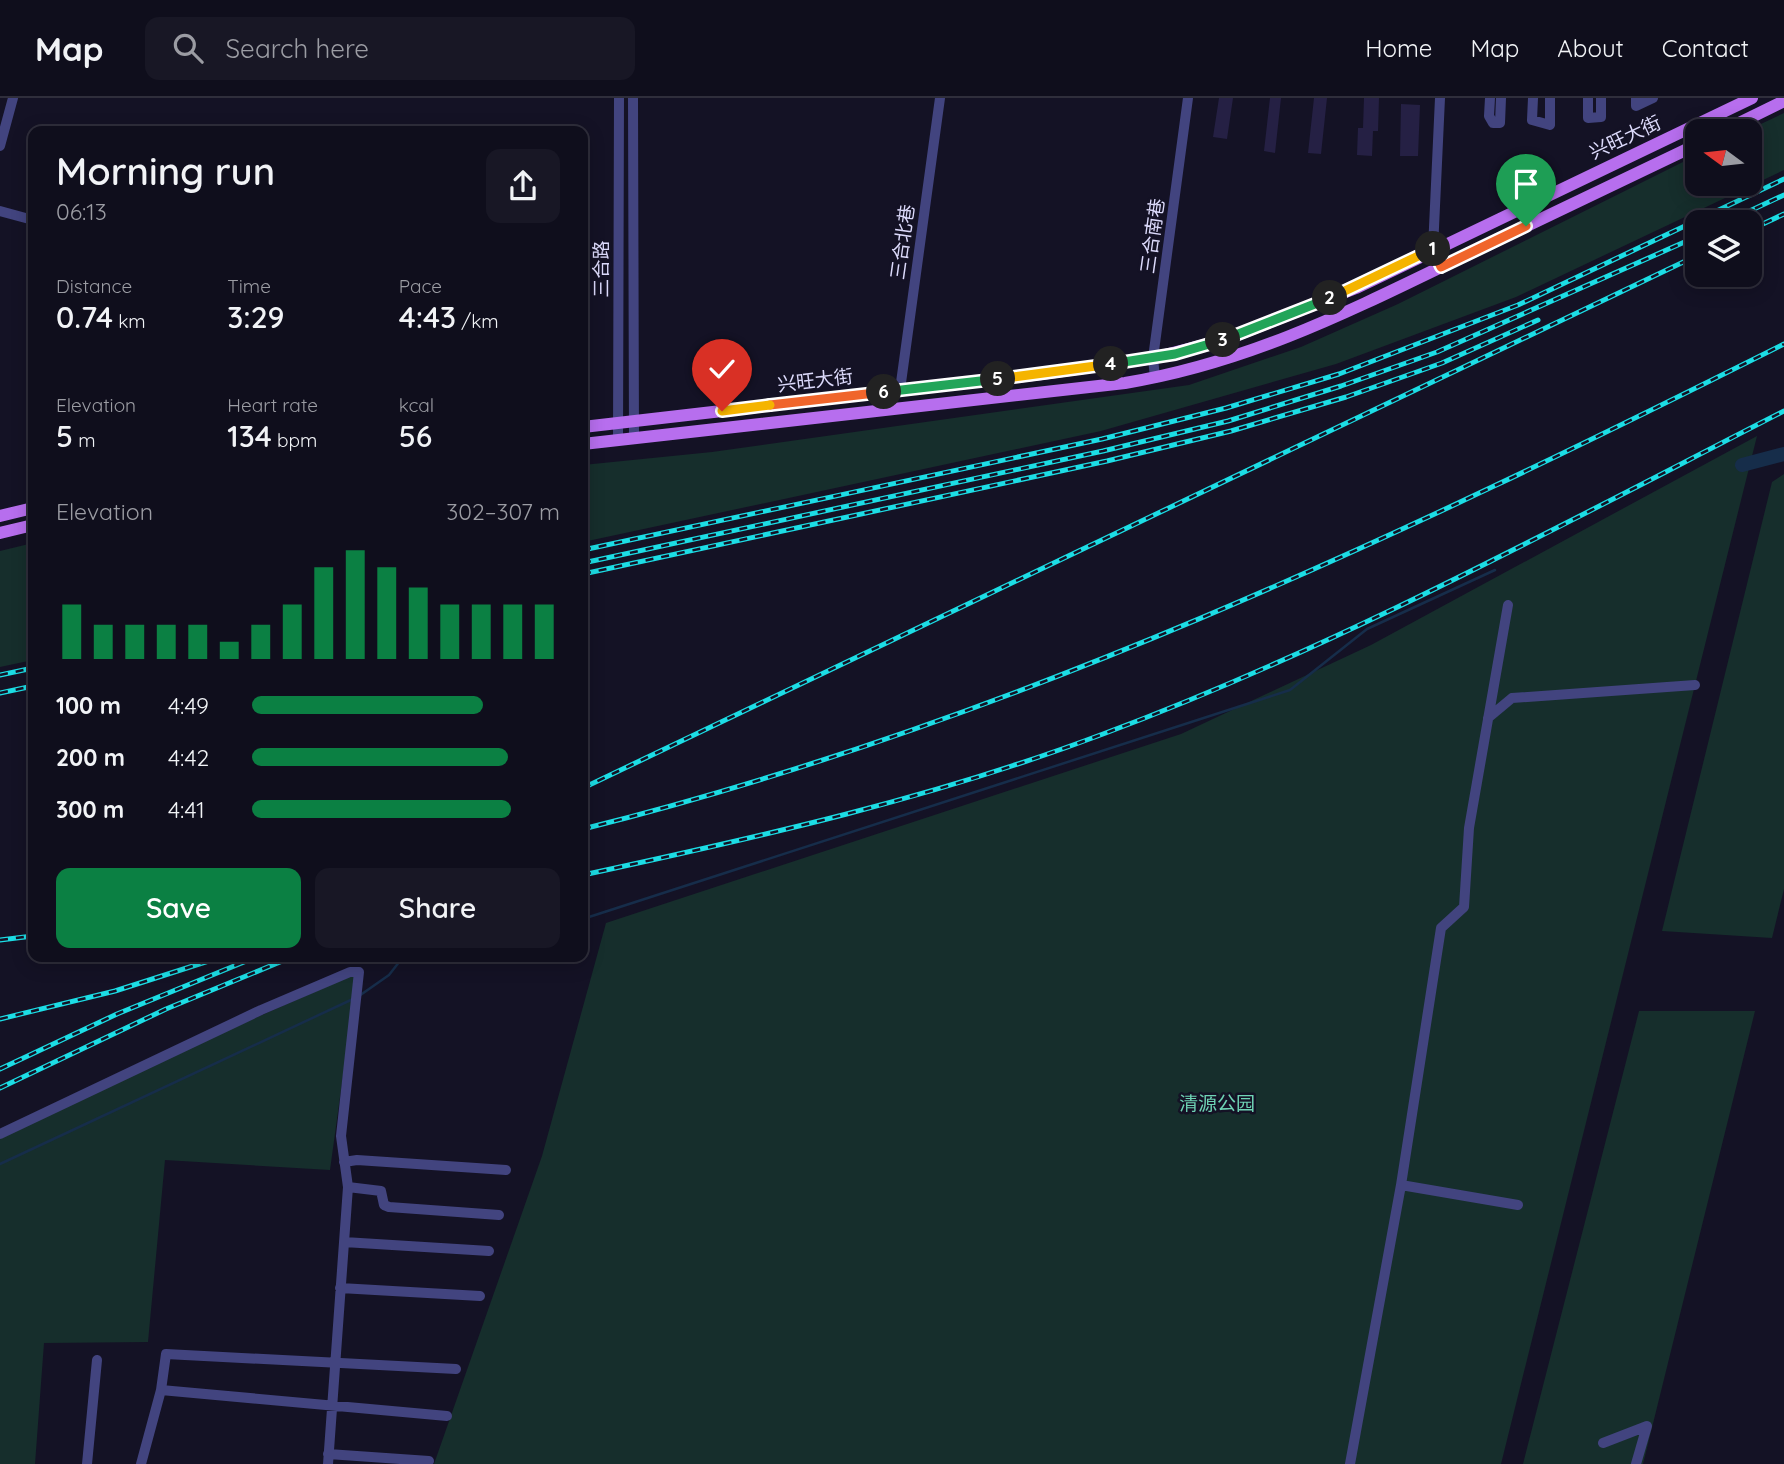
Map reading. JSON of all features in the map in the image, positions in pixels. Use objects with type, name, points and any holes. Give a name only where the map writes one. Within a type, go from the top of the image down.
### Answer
[{"type":"main road","name":"兴旺大街","points":[[588,426],[1153,358],[1227,339],[1356,288],[1752,98]]},
{"type":"main road","points":[[1747,119],[1784,101]]},
{"type":"main road","name":"兴旺大街","points":[[588,443],[1178,374],[1279,342],[1357,310],[1685,150]]},
{"type":"main road","points":[[0,516],[28,509]]},
{"type":"main road","points":[[0,533],[28,526]]},
{"type":"street","points":[[0,146],[13,98]]},
{"type":"street","name":"三合路","points":[[618,440],[619,98]]},
{"type":"street","name":"三合路","points":[[632,98],[634,438]]},
{"type":"street","name":"三合北巷","points":[[900,390],[940,98]]},
{"type":"street","name":"三合南巷","points":[[1155,378],[1153,358],[1188,98]]},
{"type":"street","points":[[1440,98],[1433,249],[1441,267]]},
{"type":"street","points":[[1490,98],[1489,116],[1493,122],[1500,123],[1502,98]]},
{"type":"street","points":[[1533,98],[1532,120],[1550,125],[1550,98]]},
{"type":"street","points":[[1588,98],[1588,118],[1601,117],[1601,98]]},
{"type":"street","points":[[1636,98],[1636,106],[1653,98]]},
{"type":"street","points":[[0,211],[28,219]]},
{"type":"street","points":[[1350,1464],[1401,1185],[1441,928],[1464,907],[1469,828],[1508,605]]},
{"type":"street","points":[[1488,718],[1512,698],[1695,685]]},
{"type":"street","points":[[0,1134],[261,1010],[356,971],[359,975],[341,1136],[348,1187],[328,1459],[429,1461]]},
{"type":"street","points":[[344,1162],[356,1160],[506,1170]]},
{"type":"street","points":[[1401,1185],[1518,1205]]},
{"type":"street","points":[[348,1187],[381,1191],[384,1205],[389,1208],[499,1215]]},
{"type":"street","points":[[344,1242],[489,1251]]},
{"type":"street","points":[[340,1288],[480,1296]]},
{"type":"street","points":[[141,1464],[161,1390],[166,1353],[456,1369]]},
{"type":"street","points":[[88,1464],[97,1360]]},
{"type":"street","points":[[161,1390],[447,1416]]},
{"type":"street","points":[[1603,1443],[1647,1426],[1636,1464]]},
{"type":"green space","points":[[1784,113],[1784,170],[1762,180],[1762,123]]},
{"type":"green space","points":[[1685,161],[1685,196],[1729,196],[1700,210],[1685,210],[1685,217],[1516,297],[1336,364],[1101,431],[588,541],[588,464],[712,452],[1189,385],[1301,347],[1398,304]]},
{"type":"green space","name":"清源公园","points":[[1757,436],[1501,1464],[434,1464],[542,1156],[606,923],[1181,734],[1371,645]]},
{"type":"green space","points":[[1784,474],[1784,889],[1772,938],[1662,931],[1772,482]]},
{"type":"green space","points":[[28,544],[28,661],[0,667],[0,551]]},
{"type":"green space","points":[[357,973],[330,1170],[165,1160],[148,1342],[44,1343],[35,1464],[0,1464],[0,1131]]},
{"type":"green space","points":[[1639,1011],[1755,1011],[1643,1464],[1523,1464]]},
{"type":"building","points":[[1219,98],[1233,98],[1227,139],[1213,137]]},
{"type":"building","points":[[1270,98],[1281,98],[1275,153],[1264,151]]},
{"type":"building","points":[[1314,98],[1327,98],[1321,154],[1308,153]]},
{"type":"building","points":[[1364,98],[1379,98],[1378,131],[1373,131],[1372,156],[1357,155],[1358,128],[1363,128]]},
{"type":"building","points":[[1401,104],[1420,105],[1418,156],[1400,156]]},
{"type":"waterway","points":[[1742,465],[1784,454]]},
{"type":"waterway","points":[[588,916],[1290,690],[1367,629],[1495,570]]},
{"type":"waterway","points":[[359,996],[389,975],[399,962]]},
{"type":"waterway","points":[[0,1164],[353,999]]},
{"type":"railway","points":[[588,549],[1102,439],[1226,408],[1339,374],[1518,305],[1784,179]]},
{"type":"railway","points":[[1752,210],[1784,195]]},
{"type":"railway","points":[[1762,224],[1784,214]]},
{"type":"railway","points":[[588,562],[1103,451],[1228,421],[1341,386],[1437,352],[1685,242]]},
{"type":"railway","points":[[588,786],[1685,261]]},
{"type":"railway","points":[[588,573],[1107,461],[1231,431],[1346,397],[1442,363],[1538,320]]},
{"type":"railway","points":[[588,828],[740,786],[894,736],[1046,681],[1197,620],[1492,487],[1784,344]]},
{"type":"railway","points":[[588,874],[780,831],[911,797],[1039,757],[1191,700],[1448,582],[1784,411]]},
{"type":"railway","points":[[0,675],[28,669]]},
{"type":"railway","points":[[0,693],[28,687]]},
{"type":"railway","points":[[0,940],[28,937]]},
{"type":"railway","points":[[0,1019],[115,991],[205,962]]},
{"type":"railway","points":[[0,1069],[117,1014],[244,962]]},
{"type":"railway","points":[[0,1088],[166,1009],[280,962]]},
{"type":"route","points":[[722,411],[1042,374],[1175,354],[1227,339],[1356,288],[1433,249],[1441,267],[1526,226]]}]
